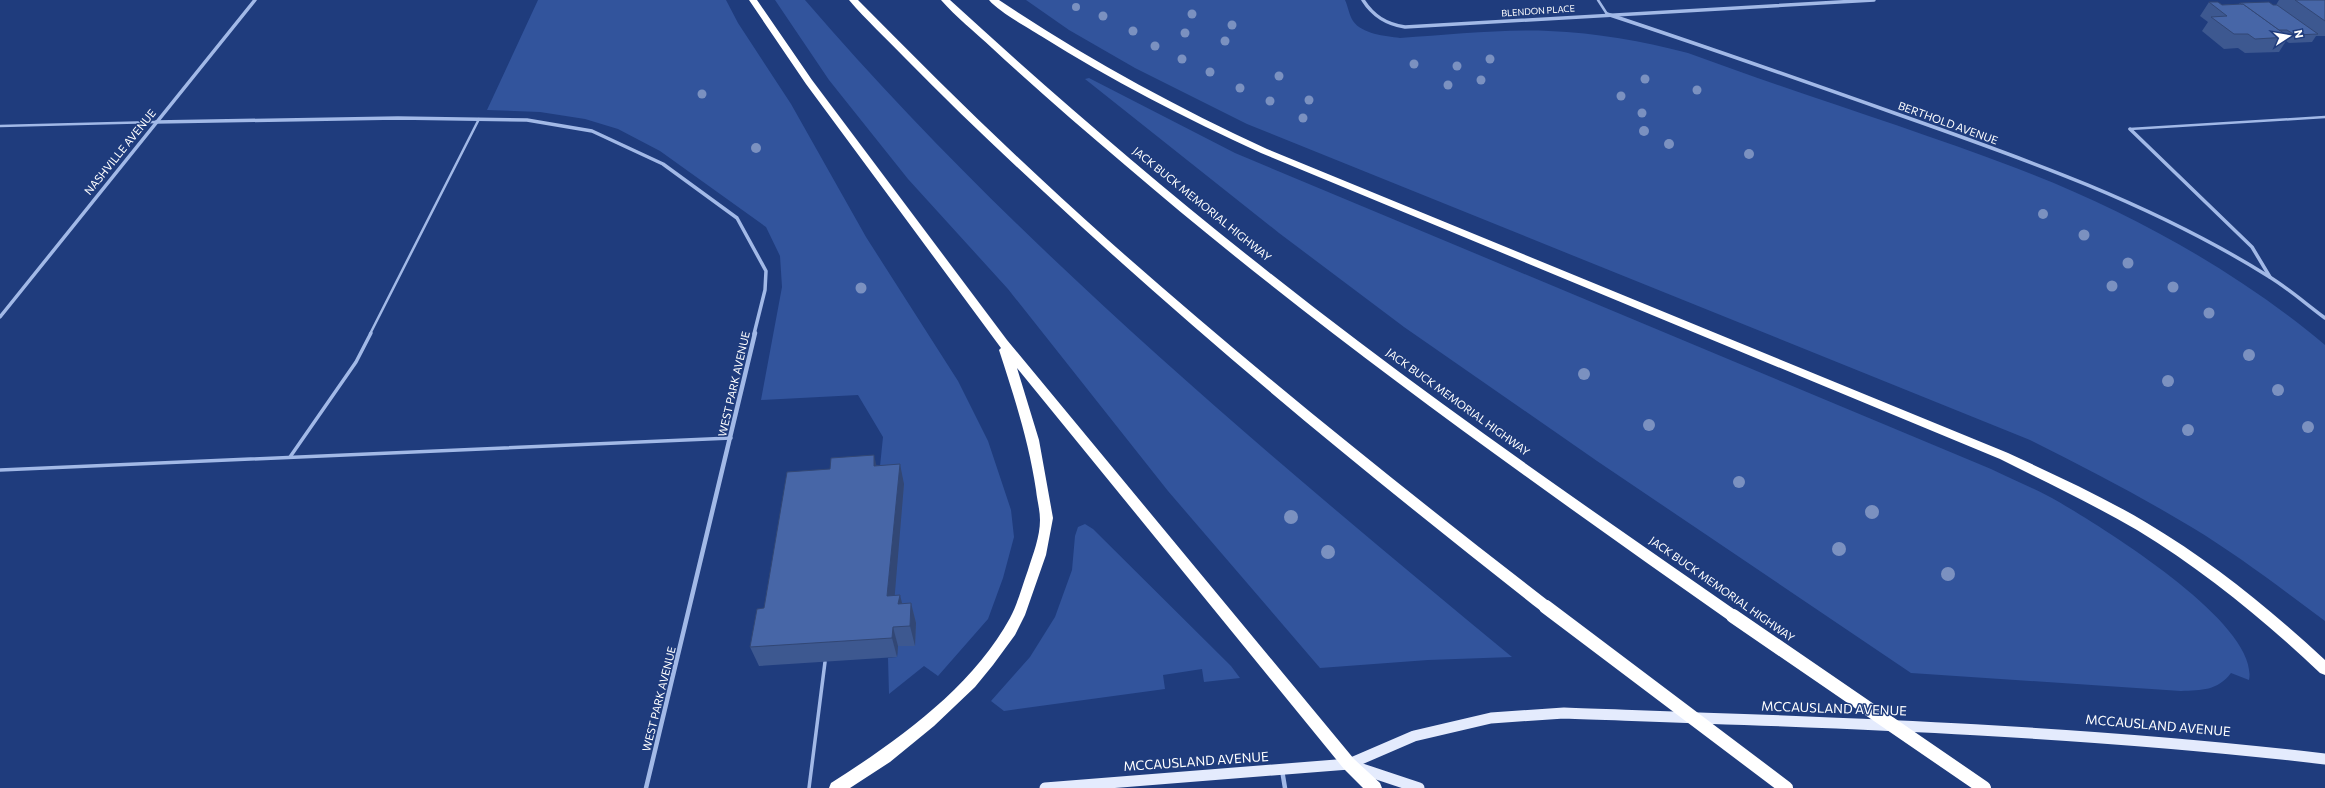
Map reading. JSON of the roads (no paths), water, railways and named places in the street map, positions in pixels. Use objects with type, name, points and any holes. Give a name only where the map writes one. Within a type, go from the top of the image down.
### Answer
[{"type":"highway","points":[[753,0],[814,89],[1003,343],[1349,764],[1374,788]]},
{"type":"highway","points":[[854,0],[987,135],[1143,278],[1246,367],[1432,519],[1786,788]]},
{"type":"highway","name":"JACK BUCK MEMORIAL HIGHWAY","points":[[945,0],[1092,134],[1271,279],[1497,451],[1733,616],[1984,788]]},
{"type":"highway","points":[[993,0],[1035,29],[1093,64],[1154,98],[1257,148],[1476,240],[2004,456],[2115,511],[2174,548],[2246,600],[2325,669]]},
{"type":"highway","points":[[837,788],[882,760],[925,726],[980,670],[1006,638],[1024,602],[1047,524],[1041,477],[1029,423],[1003,343]]},
{"type":"main road","name":"MCCAUSLAND AVENUE","points":[[1045,788],[1349,764],[1414,736],[1491,718],[1564,713],[2062,732],[2233,747],[2325,759]]},
{"type":"main road","name":"MCCAUSLAND AVENUE","points":[[1349,764],[1419,788]]},
{"type":"street","name":"NASHVILLE AVENUE","points":[[0,317],[255,0]]},
{"type":"street","name":"BLENDON PLACE","points":[[1363,0],[1374,15],[1391,25],[1405,27],[1607,14],[1874,0]]},
{"type":"street","name":"BERTHOLD AVENUE","points":[[1607,14],[1692,41],[2025,160],[2126,200],[2226,251],[2270,277],[2325,318]]},
{"type":"street","name":"WEST PARK AVENUE","points":[[156,122],[398,118],[527,120],[592,131],[656,160],[737,218],[766,271],[765,290],[731,438],[646,788]]},
{"type":"street","name":"BERTHOLD AVENUE","points":[[2130,129],[2252,247],[2270,277]]},
{"type":"street","points":[[1282,770],[1285,788]]},
{"type":"lane","points":[[1598,0],[1607,14]]},
{"type":"lane","points":[[2130,129],[2325,117]]},
{"type":"lane","points":[[290,457],[356,362],[479,119]]},
{"type":"lane","points":[[0,126],[156,122]]},
{"type":"lane","points":[[0,470],[731,438]]},
{"type":"lane","points":[[809,788],[825,662]]}]
